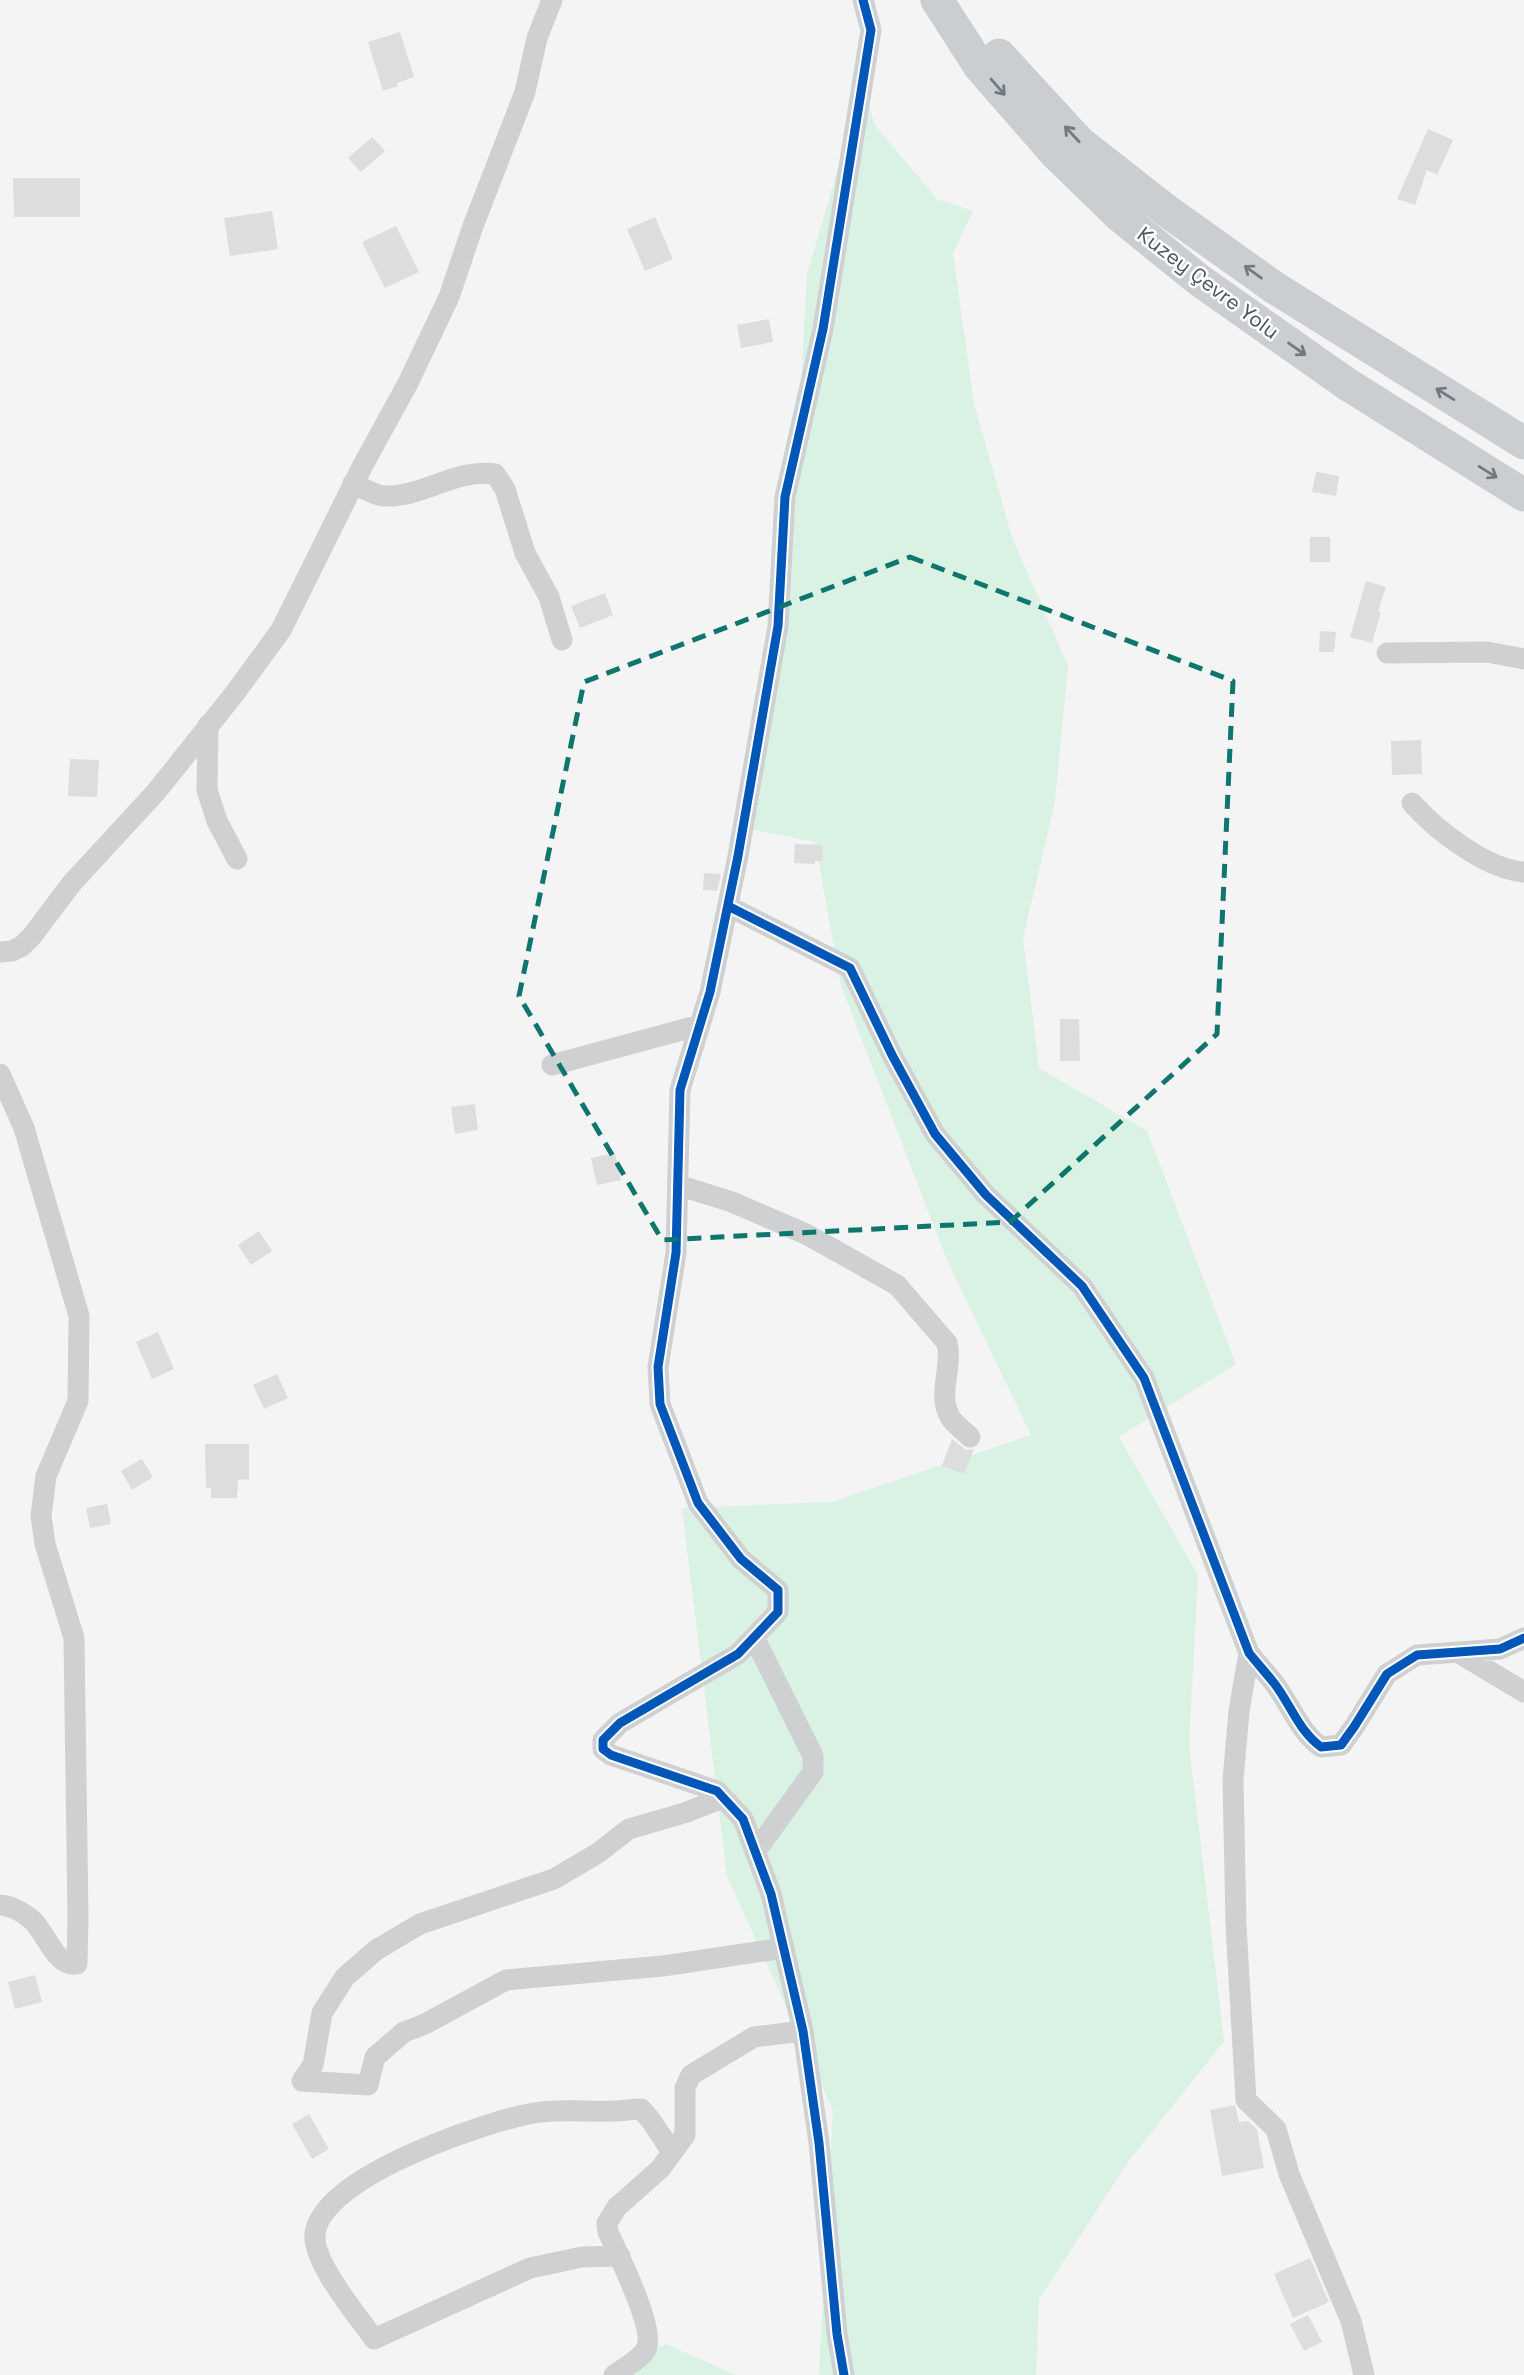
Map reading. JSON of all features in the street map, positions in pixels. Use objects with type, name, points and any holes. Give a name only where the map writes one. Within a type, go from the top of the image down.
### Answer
[{"type":"main road","name":"Kuzey Çevre Yolu","points":[[941,5],[991,47],[1079,142],[1167,211],[1275,288],[1524,443]]},
{"type":"main road","name":"Kuzey Çevre Yolu","points":[[941,5],[980,67],[1056,154],[1120,216],[1199,280],[1347,384],[1524,495]]},
{"type":"street","points":[[0,952],[12,951],[22,946],[32,936],[72,883],[156,792],[257,665],[281,630],[353,483],[408,383],[449,297],[477,214],[525,92],[537,38],[552,0]]},
{"type":"street","points":[[844,2375],[837,2334],[819,2143],[803,2031],[771,1894],[743,1819],[717,1791],[611,1755],[603,1749],[603,1740],[620,1723],[738,1654],[778,1612],[778,1590],[741,1559],[698,1503],[660,1404],[658,1367],[676,1252],[680,1090],[710,992],[778,626],[785,497],[822,329],[871,30],[863,0]]},
{"type":"street","points":[[353,483],[382,496],[417,490],[459,476],[483,472],[495,474],[505,489],[525,554],[549,597],[562,640]]},
{"type":"street","points":[[1387,653],[1487,652],[1524,659]]},
{"type":"street","points":[[208,726],[207,790],[217,821],[237,859]]},
{"type":"street","points":[[1412,803],[1421,813],[1477,855],[1497,866],[1524,872]]},
{"type":"street","points":[[728,906],[850,968],[934,1134],[986,1195],[1082,1286],[1144,1378],[1249,1653],[1275,1685],[1299,1726],[1311,1740],[1321,1747],[1341,1745],[1387,1674],[1417,1655],[1500,1649],[1524,1638]]},
{"type":"street","points":[[552,1065],[700,1025]]},
{"type":"street","points":[[0,1074],[24,1128],[79,1316],[78,1401],[46,1476],[41,1516],[45,1544],[74,1638],[79,1930],[77,1964],[68,1964],[60,1959],[32,1919],[18,1910],[0,1905]]},
{"type":"street","points":[[678,1185],[732,1202],[806,1234],[897,1285],[947,1343],[950,1353],[945,1405],[951,1419],[971,1437]]},
{"type":"street","points":[[754,1637],[813,1756],[813,1772],[755,1852]]},
{"type":"street","points":[[1249,1653],[1239,1711],[1233,1780],[1236,1925],[1246,2100],[1276,2129],[1289,2174],[1351,2322],[1364,2375]]},
{"type":"street","points":[[1459,1653],[1524,1692]]},
{"type":"street","points":[[723,1798],[684,1814],[629,1829],[598,1853],[554,1879],[420,1924],[376,1950],[345,1976],[321,2012],[313,2065],[302,2081],[368,2085],[375,2057],[404,2032],[425,2024],[506,1980],[663,1966],[784,1948]]},
{"type":"street","points":[[614,2375],[647,2347],[642,2312],[634,2287],[608,2232],[607,2223],[617,2207],[660,2169],[684,2135],[685,2088],[691,2075],[754,2037],[803,2031]]},
{"type":"street","points":[[620,2256],[582,2257],[530,2268],[374,2339],[321,2263],[314,2237],[319,2218],[340,2196],[384,2167],[456,2134],[526,2114],[566,2110],[641,2109],[672,2152]]},
{"type":"highlighted area","points":[[910,557],[1233,681],[1217,1034],[1010,1222],[662,1240],[519,996],[584,682]]},
{"type":"green space","points":[[863,83],[874,124],[937,199],[973,211],[953,253],[974,404],[1012,537],[1068,666],[1055,802],[1023,938],[1039,1068],[1147,1131],[1236,1364],[1119,1437],[1198,1575],[1189,1745],[1224,2041],[1129,2161],[1039,2299],[1036,2375],[819,2375],[833,2110],[727,1876],[682,1508],[832,1502],[1031,1435],[947,1260],[841,986],[815,842],[751,829],[790,603],[807,274]]},
{"type":"green space","points":[[666,2344],[736,2375],[610,2375]]},
{"type":"building","points":[[400,32],[414,77],[383,91],[368,42]]},
{"type":"building","points":[[1428,129],[1453,140],[1437,175],[1427,170],[1415,205],[1397,199]]},
{"type":"building","points":[[372,137],[385,151],[361,172],[348,158]]},
{"type":"building","points":[[13,178],[80,178],[80,217],[14,217]]},
{"type":"building","points":[[272,211],[278,249],[230,256],[224,218]]},
{"type":"building","points":[[655,217],[673,259],[645,271],[627,229]]},
{"type":"building","points":[[396,226],[419,272],[385,288],[362,242]]},
{"type":"building","points":[[769,319],[773,342],[741,348],[737,325]]},
{"type":"building","points":[[1316,472],[1339,476],[1336,496],[1312,492]]},
{"type":"building","points":[[1310,537],[1330,537],[1330,562],[1310,562]]},
{"type":"building","points":[[1366,581],[1386,587],[1372,643],[1350,637]]},
{"type":"building","points":[[605,593],[613,615],[580,628],[571,606]]},
{"type":"building","points":[[1320,631],[1336,632],[1334,652],[1319,652]]},
{"type":"building","points":[[1421,740],[1422,774],[1392,775],[1391,741]]},
{"type":"building","points":[[70,759],[99,760],[97,797],[68,796]]},
{"type":"building","points":[[795,844],[823,845],[822,861],[815,861],[815,864],[794,863]]},
{"type":"building","points":[[704,873],[721,874],[717,891],[703,890]]},
{"type":"building","points":[[1060,1019],[1079,1019],[1080,1061],[1060,1061]]},
{"type":"building","points":[[475,1104],[478,1130],[455,1134],[451,1107]]},
{"type":"building","points":[[615,1153],[621,1180],[597,1185],[591,1158]]},
{"type":"building","points":[[259,1231],[272,1251],[251,1265],[238,1245]]},
{"type":"building","points":[[158,1332],[174,1369],[152,1379],[136,1342]]},
{"type":"building","points":[[277,1374],[288,1398],[264,1409],[253,1385]]},
{"type":"building","points":[[952,1439],[966,1450],[974,1449],[964,1474],[942,1466]]},
{"type":"building","points":[[205,1444],[249,1444],[249,1479],[238,1480],[237,1498],[211,1498],[211,1488],[206,1488]]},
{"type":"building","points":[[142,1459],[153,1477],[132,1490],[121,1471]]},
{"type":"building","points":[[107,1504],[111,1524],[90,1528],[86,1508]]},
{"type":"building","points":[[35,1975],[42,2002],[15,2009],[8,1982]]},
{"type":"building","points":[[1235,2105],[1239,2122],[1248,2121],[1257,2129],[1264,2168],[1222,2176],[1210,2110]]},
{"type":"building","points":[[309,2114],[329,2149],[312,2159],[292,2124]]},
{"type":"building","points":[[1310,2258],[1329,2302],[1293,2318],[1274,2274]]},
{"type":"building","points":[[1308,2315],[1322,2342],[1304,2351],[1290,2324]]},
{"type":"cycle path","points":[[844,2375],[837,2334],[819,2143],[803,2031],[771,1894],[743,1819],[717,1791],[611,1755],[603,1749],[603,1740],[620,1723],[738,1654],[778,1612],[778,1590],[741,1559],[698,1503],[660,1404],[658,1367],[676,1253],[680,1090],[710,992],[738,856],[778,626],[785,497],[823,329],[871,30],[863,0]]},
{"type":"cycle path","points":[[728,906],[850,968],[892,1055],[935,1134],[986,1195],[1082,1286],[1144,1378],[1249,1653],[1280,1691],[1313,1740],[1321,1747],[1341,1745],[1387,1674],[1417,1655],[1500,1649],[1524,1638]]}]
